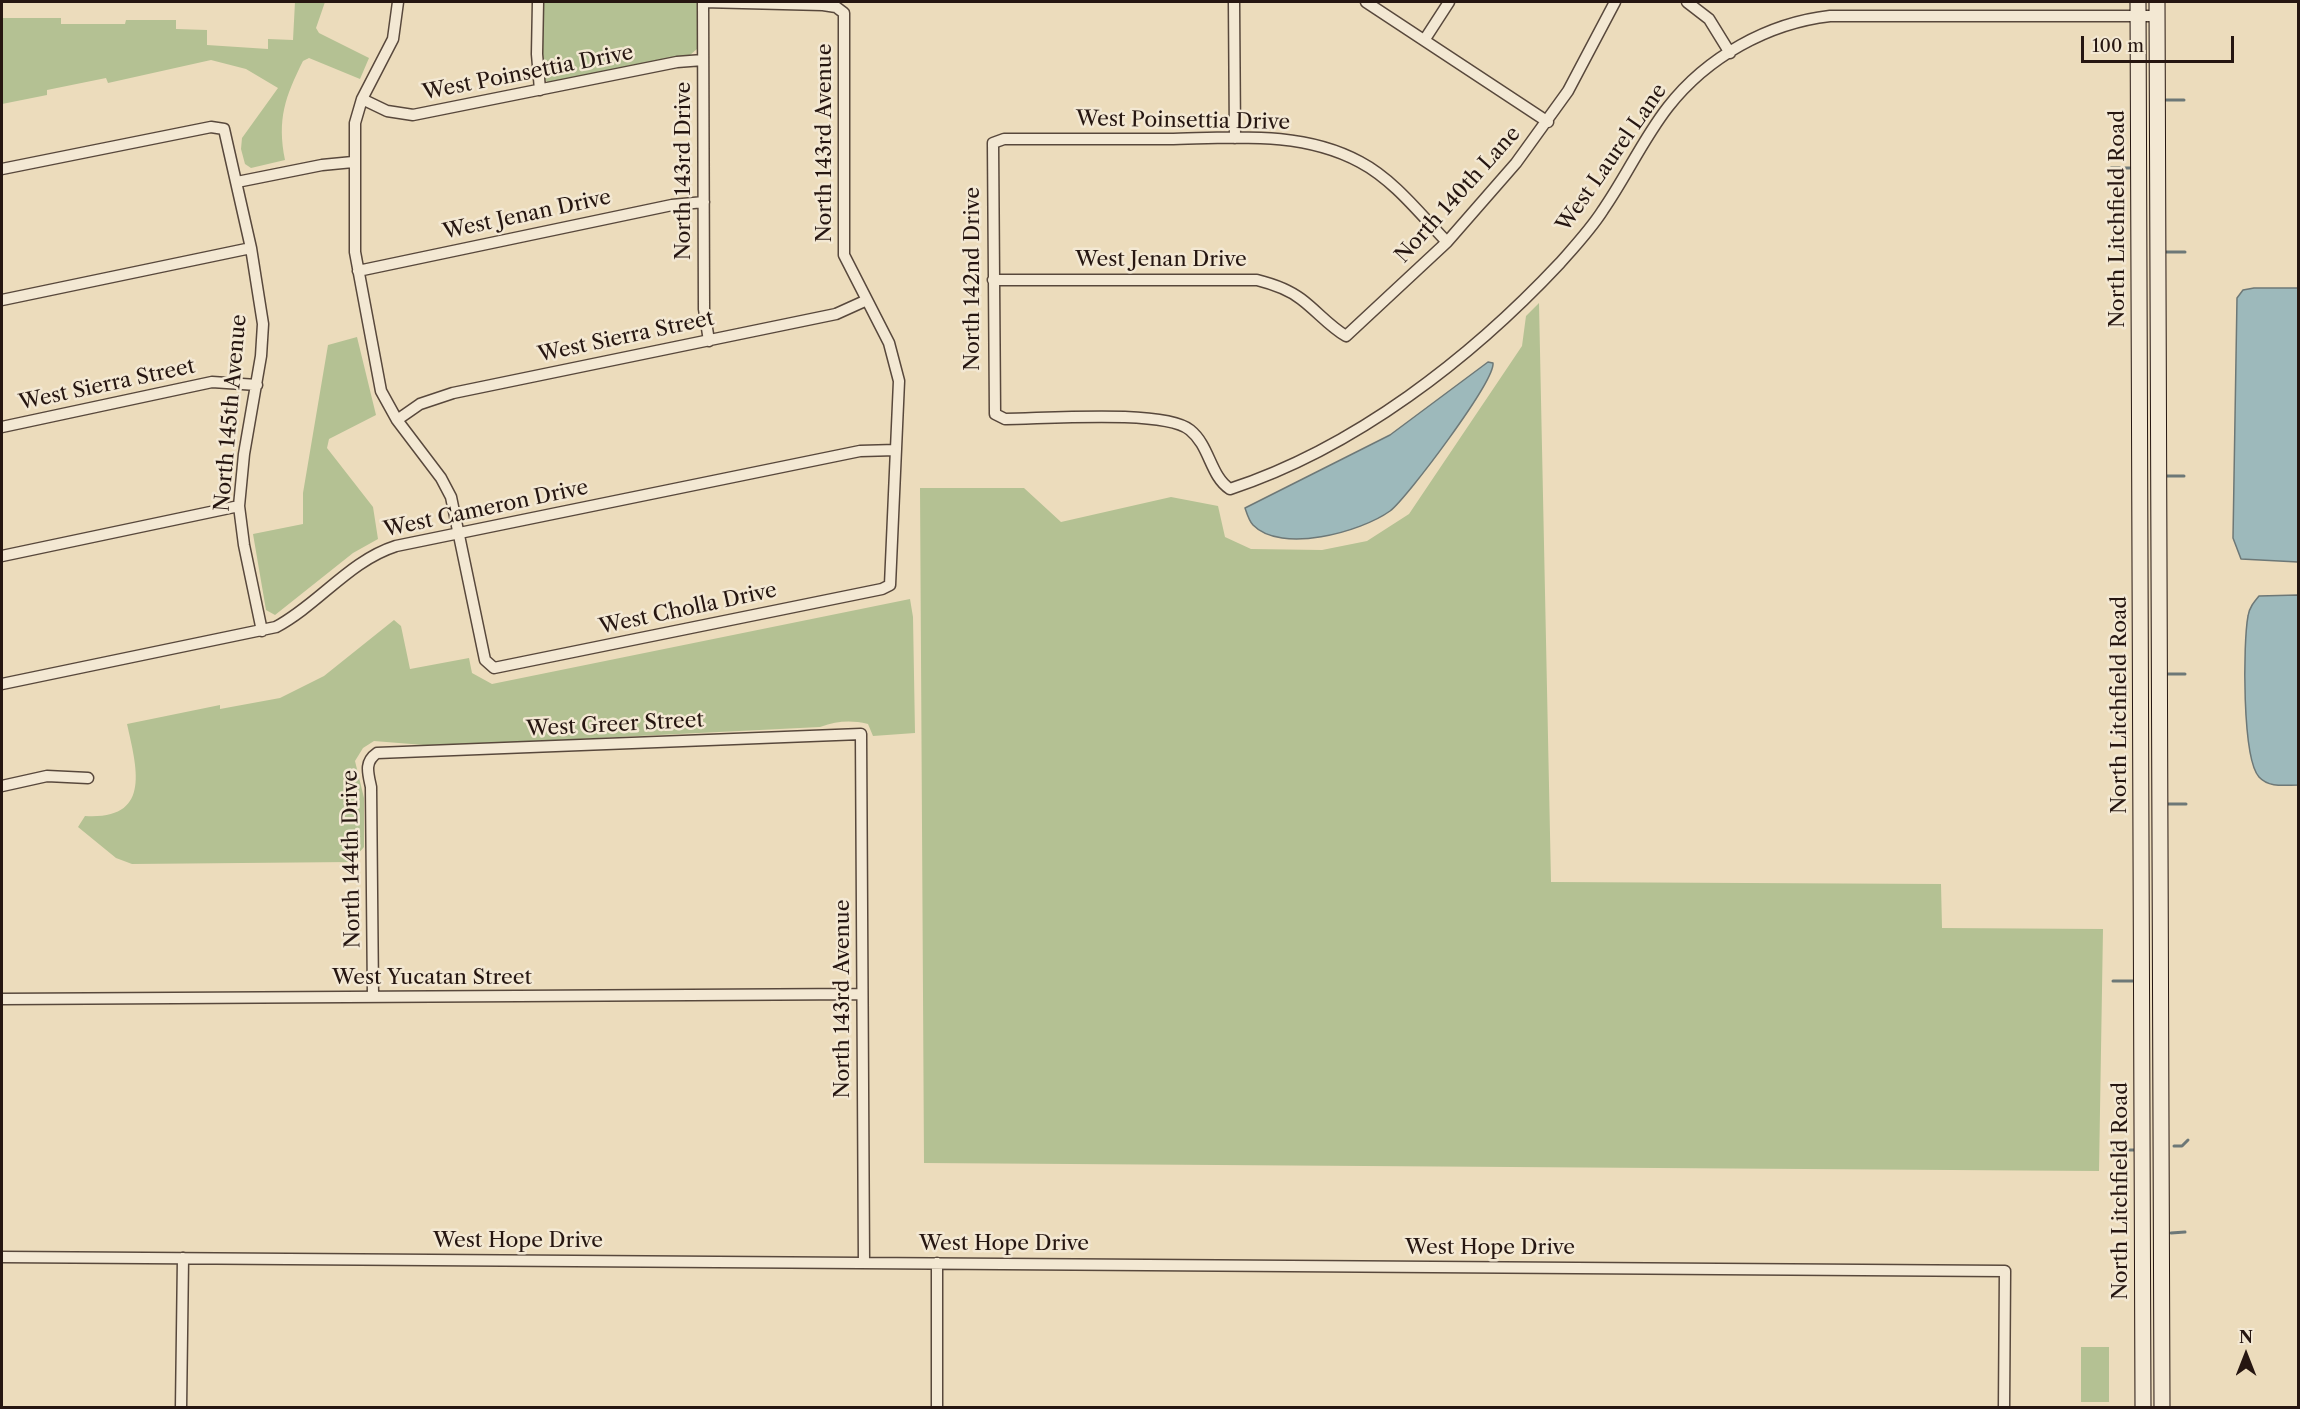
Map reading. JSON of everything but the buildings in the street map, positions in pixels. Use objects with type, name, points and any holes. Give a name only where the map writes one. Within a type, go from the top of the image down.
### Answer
[{"type":"main road","name":"North Litchfield Road","points":[[2138,9],[2144,1407]]},
{"type":"main road","name":"North Litchfield Road","points":[[2157,9],[2162,1407]]},
{"type":"main road","points":[[2141,854],[2160,854]]},
{"type":"main road","points":[[2142,1003],[2149,1020],[2150,1117],[2161,1133]]},
{"type":"street","points":[[398,2],[393,39],[362,99],[355,123],[353,162],[358,271],[381,391],[397,420],[447,488],[459,534]]},
{"type":"street","points":[[538,2],[537,54],[540,90]]},
{"type":"street","name":"North 143rd Avenue","points":[[703,2],[823,4],[836,7],[844,13],[844,255],[889,343],[897,367],[899,396],[890,585]]},
{"type":"street","name":"North 143rd Drive","points":[[703,2],[704,309],[709,340]]},
{"type":"street","points":[[1234,2],[1235,138]]},
{"type":"street","points":[[1366,2],[1548,122]]},
{"type":"street","points":[[1425,39],[1449,2]]},
{"type":"street","name":"North 140th Lane","points":[[1346,336],[1446,242],[1491,193],[1548,122],[1586,59],[1615,2]]},
{"type":"street","points":[[1687,2],[1710,19],[1730,53]]},
{"type":"street","name":"West Laurel Lane","points":[[995,414],[1005,419],[1148,418],[1173,422],[1193,432],[1207,450],[1221,483],[1230,489],[1312,453],[1358,428],[1428,382],[1483,338],[1538,286],[1602,212],[1667,108],[1688,84],[1748,41],[1786,25],[1830,16],[2157,9]]},
{"type":"street","name":"West Poinsettia Drive","points":[[362,99],[387,111],[413,115],[677,62],[703,60]]},
{"type":"street","name":"North 145th Avenue","points":[[2,169],[211,128],[224,129],[251,248],[263,324],[257,385],[244,454],[239,506],[244,545],[262,631]]},
{"type":"street","name":"West Poinsettia Drive","points":[[993,143],[1004,140],[1235,138],[1303,142],[1341,153],[1362,163],[1394,188],[1446,242]]},
{"type":"street","name":"North 142nd Drive","points":[[993,143],[995,414]]},
{"type":"street","points":[[237,182],[322,165],[353,162]]},
{"type":"street","name":"West Jenan Drive","points":[[358,271],[672,205],[704,202]]},
{"type":"street","points":[[2,300],[251,248]]},
{"type":"street","name":"West Jenan Drive","points":[[993,280],[1257,280],[1286,290],[1302,299],[1333,329],[1346,336]]},
{"type":"street","name":"West Sierra Street","points":[[397,420],[435,397],[836,314],[867,300]]},
{"type":"street","name":"West Sierra Street","points":[[2,427],[212,382],[257,385]]},
{"type":"street","name":"West Cameron Drive","points":[[2,684],[276,627],[301,612],[369,556],[396,546],[860,451],[896,450]]},
{"type":"street","points":[[2,556],[239,506]]},
{"type":"street","name":"West Cholla Drive","points":[[459,534],[485,660],[494,668],[882,590],[890,585]]},
{"type":"street","name":"North 143rd Avenue","points":[[861,734],[864,1263]]},
{"type":"street","name":"West Greer Street","points":[[372,757],[384,752],[404,754],[861,734]]},
{"type":"street","name":"North 144th Drive","points":[[372,757],[367,767],[371,787],[373,997]]},
{"type":"street","points":[[2,786],[47,776],[88,778]]},
{"type":"street","name":"West Yucatan Street","points":[[2,999],[862,994]]},
{"type":"street","name":"West Hope Drive","points":[[2,1257],[2005,1271],[2004,1407]]},
{"type":"street","points":[[182,1407],[183,1258]]},
{"type":"street","points":[[937,1407],[938,1263]]},
{"type":"green space","points":[[295,2],[325,2],[316,28],[319,33],[369,58],[360,79],[309,58],[303,61],[287,97],[282,120],[285,160],[251,168],[245,164],[241,149],[242,138],[278,88],[246,69],[211,60],[108,83],[106,78],[47,90],[47,95],[2,104],[2,18],[61,18],[61,24],[125,24],[126,20],[176,20],[176,29],[207,30],[207,45],[268,49],[268,39],[293,40]]},
{"type":"green space","points":[[543,2],[697,2],[697,49],[690,55],[549,83],[542,78]]},
{"type":"green space","points":[[1539,303],[1551,882],[1941,884],[1942,928],[2103,929],[2099,1171],[924,1163],[920,488],[1024,488],[1061,522],[1171,497],[1218,506],[1225,537],[1251,549],[1322,550],[1367,541],[1409,514],[1522,346],[1526,316]]},
{"type":"green space","points":[[357,337],[376,415],[329,439],[327,448],[373,507],[378,539],[353,553],[275,615],[266,610],[253,534],[303,524],[303,493],[328,345]]},
{"type":"green space","points":[[910,599],[913,617],[915,733],[873,736],[868,724],[838,722],[820,727],[436,746],[374,741],[363,748],[355,761],[364,798],[364,847],[351,862],[132,864],[116,858],[78,827],[85,816],[106,815],[121,810],[130,801],[135,788],[136,774],[127,724],[220,705],[220,709],[280,698],[324,676],[394,620],[401,626],[410,669],[469,658],[472,673],[492,684]]},
{"type":"green space","points":[[2081,1347],[2109,1347],[2109,1402],[2081,1402]]},
{"type":"water","points":[[2298,288],[2298,562],[2241,559],[2233,538],[2237,298],[2243,290]]},
{"type":"water","points":[[1488,362],[1493,363],[1490,374],[1466,414],[1414,485],[1390,511],[1360,526],[1321,537],[1282,538],[1266,534],[1253,525],[1245,508],[1390,435]]},
{"type":"water","points":[[2298,595],[2298,785],[2277,785],[2267,783],[2259,777],[2253,766],[2249,748],[2245,700],[2246,630],[2249,610],[2259,596]]},
{"type":"waterway","points":[[2166,100],[2184,100]]},
{"type":"waterway","points":[[2111,168],[2130,168]]},
{"type":"waterway","points":[[2166,252],[2185,252]]},
{"type":"waterway","points":[[2167,476],[2184,476]]},
{"type":"waterway","points":[[2168,674],[2185,674]]},
{"type":"waterway","points":[[2168,804],[2186,804]]},
{"type":"waterway","points":[[2113,981],[2133,981]]},
{"type":"waterway","points":[[2174,1146],[2182,1146],[2188,1140]]},
{"type":"waterway","points":[[2114,1150],[2134,1150]]},
{"type":"waterway","points":[[2171,1233],[2185,1232]]}]
